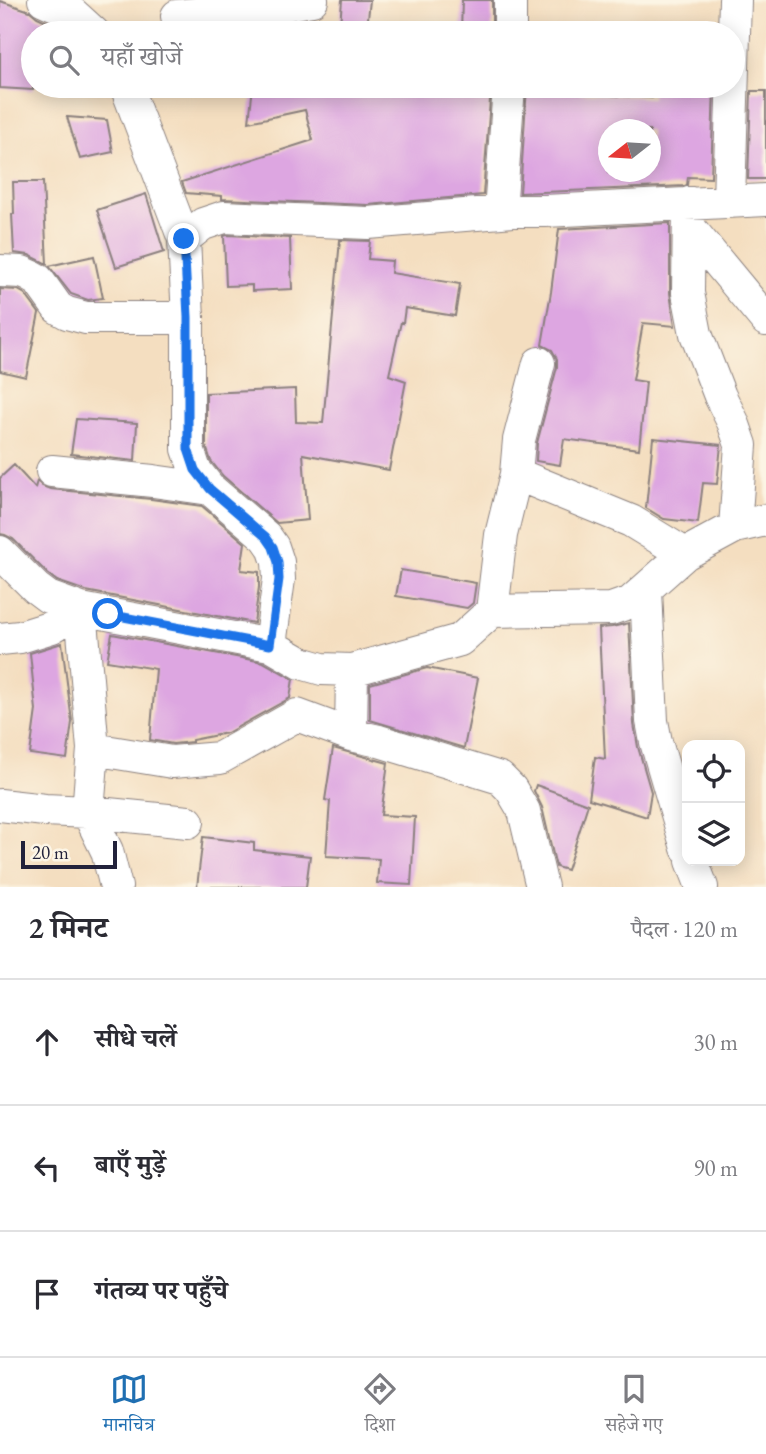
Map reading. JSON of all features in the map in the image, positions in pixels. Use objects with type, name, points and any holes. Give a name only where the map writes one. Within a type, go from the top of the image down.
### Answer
[{"type":"street","points":[[44,0],[71,12],[81,21]]},
{"type":"street","points":[[177,16],[312,0]]},
{"type":"street","points":[[510,0],[510,21]]},
{"type":"street","points":[[734,21],[735,0]]},
{"type":"street","points":[[131,98],[184,239],[188,317],[188,449],[195,470],[210,489],[266,537],[273,547],[278,562],[279,579],[270,645]]},
{"type":"street","points":[[500,212],[508,98]]},
{"type":"street","points":[[729,201],[732,98]]},
{"type":"street","points":[[184,239],[203,225],[224,217],[368,223],[500,212],[689,215],[729,201],[766,200]]},
{"type":"street","points":[[689,215],[766,320]]},
{"type":"street","points":[[689,215],[688,293],[696,334],[741,445],[736,527]]},
{"type":"street","points":[[0,271],[22,272],[31,276],[38,280],[58,308],[86,318],[188,317]]},
{"type":"street","points":[[0,552],[41,593],[81,609],[270,645],[301,663],[322,669],[352,670],[460,640],[492,611],[501,535],[516,474],[519,440],[539,363]]},
{"type":"street","points":[[51,471],[210,489]]},
{"type":"street","points":[[516,474],[631,522],[685,554]]},
{"type":"street","points":[[492,611],[611,609],[631,601],[646,590],[685,554],[736,527],[766,520]]},
{"type":"street","points":[[646,590],[652,722],[682,831]]},
{"type":"street","points":[[0,639],[52,627],[81,609]]},
{"type":"street","points":[[81,609],[93,749],[88,812],[107,851],[116,887]]},
{"type":"street","points":[[297,715],[301,663]]},
{"type":"street","points":[[351,735],[352,670]]},
{"type":"street","points":[[93,749],[172,762],[220,758],[297,715],[351,735],[380,741],[500,778],[512,789],[524,811],[542,887]]},
{"type":"street","points":[[0,805],[188,822]]},
{"type":"street","points":[[694,866],[702,887]]},
{"type":"building","points":[[342,0],[370,0],[368,21],[340,21]]},
{"type":"building","points":[[462,0],[492,0],[492,21],[461,21]]},
{"type":"building","points":[[0,1],[30,11],[46,21],[21,21],[21,89],[0,88]]},
{"type":"building","points":[[751,91],[766,91],[766,179],[748,179]]},
{"type":"building","points":[[252,98],[490,98],[483,195],[368,205],[222,199],[222,196],[186,193],[182,182],[313,140],[305,110],[249,122]]},
{"type":"building","points":[[526,98],[714,98],[711,178],[688,177],[687,185],[520,193]]},
{"type":"building","points":[[67,117],[107,120],[113,152],[80,159]]},
{"type":"building","points":[[13,182],[43,182],[47,264],[29,255],[14,253]]},
{"type":"building","points":[[146,194],[164,252],[116,267],[97,210]]},
{"type":"building","points":[[670,223],[670,293],[675,326],[643,323],[633,380],[646,382],[639,449],[564,439],[560,465],[536,461],[537,443],[557,367],[557,359],[552,350],[542,345],[559,229]]},
{"type":"building","points":[[224,236],[290,238],[292,289],[252,291],[252,285],[226,286]]},
{"type":"building","points":[[340,240],[370,241],[368,259],[392,261],[391,273],[460,284],[455,316],[405,308],[389,375],[406,381],[389,470],[303,454],[308,520],[277,523],[223,476],[211,461],[206,446],[206,393],[295,389],[296,422],[323,423]]},
{"type":"building","points":[[94,256],[103,298],[88,300],[71,294],[49,266]]},
{"type":"building","points":[[0,289],[18,290],[25,294],[39,313],[26,377],[0,371]]},
{"type":"building","points":[[76,419],[137,423],[135,461],[71,454]]},
{"type":"building","points":[[653,438],[721,445],[717,484],[703,483],[698,523],[664,519],[646,508]]},
{"type":"building","points":[[14,465],[35,488],[37,481],[50,489],[202,506],[245,543],[241,570],[259,572],[254,623],[86,591],[57,581],[13,539],[0,534],[0,478]]},
{"type":"building","points":[[401,570],[476,583],[473,603],[467,608],[396,596]]},
{"type":"building","points":[[629,623],[634,724],[651,792],[647,817],[589,799],[595,757],[605,759],[599,628]]},
{"type":"building","points":[[112,634],[263,662],[293,679],[290,698],[227,733],[173,744],[150,740],[156,669],[107,661]]},
{"type":"building","points":[[62,643],[72,722],[67,759],[30,754],[36,710],[30,653]]},
{"type":"building","points":[[427,668],[478,678],[464,748],[370,720],[370,684]]},
{"type":"building","points":[[333,748],[388,763],[381,815],[415,817],[411,885],[377,883],[379,859],[326,856],[330,801],[325,800]]},
{"type":"building","points":[[536,785],[588,804],[567,870],[556,867],[542,807],[534,791]]},
{"type":"building","points":[[203,837],[254,843],[254,850],[310,856],[306,887],[197,887]]},
{"type":"route","points":[[108,614],[270,645],[279,579],[278,562],[273,547],[266,537],[210,489],[195,470],[188,449],[188,317],[184,239]]}]
